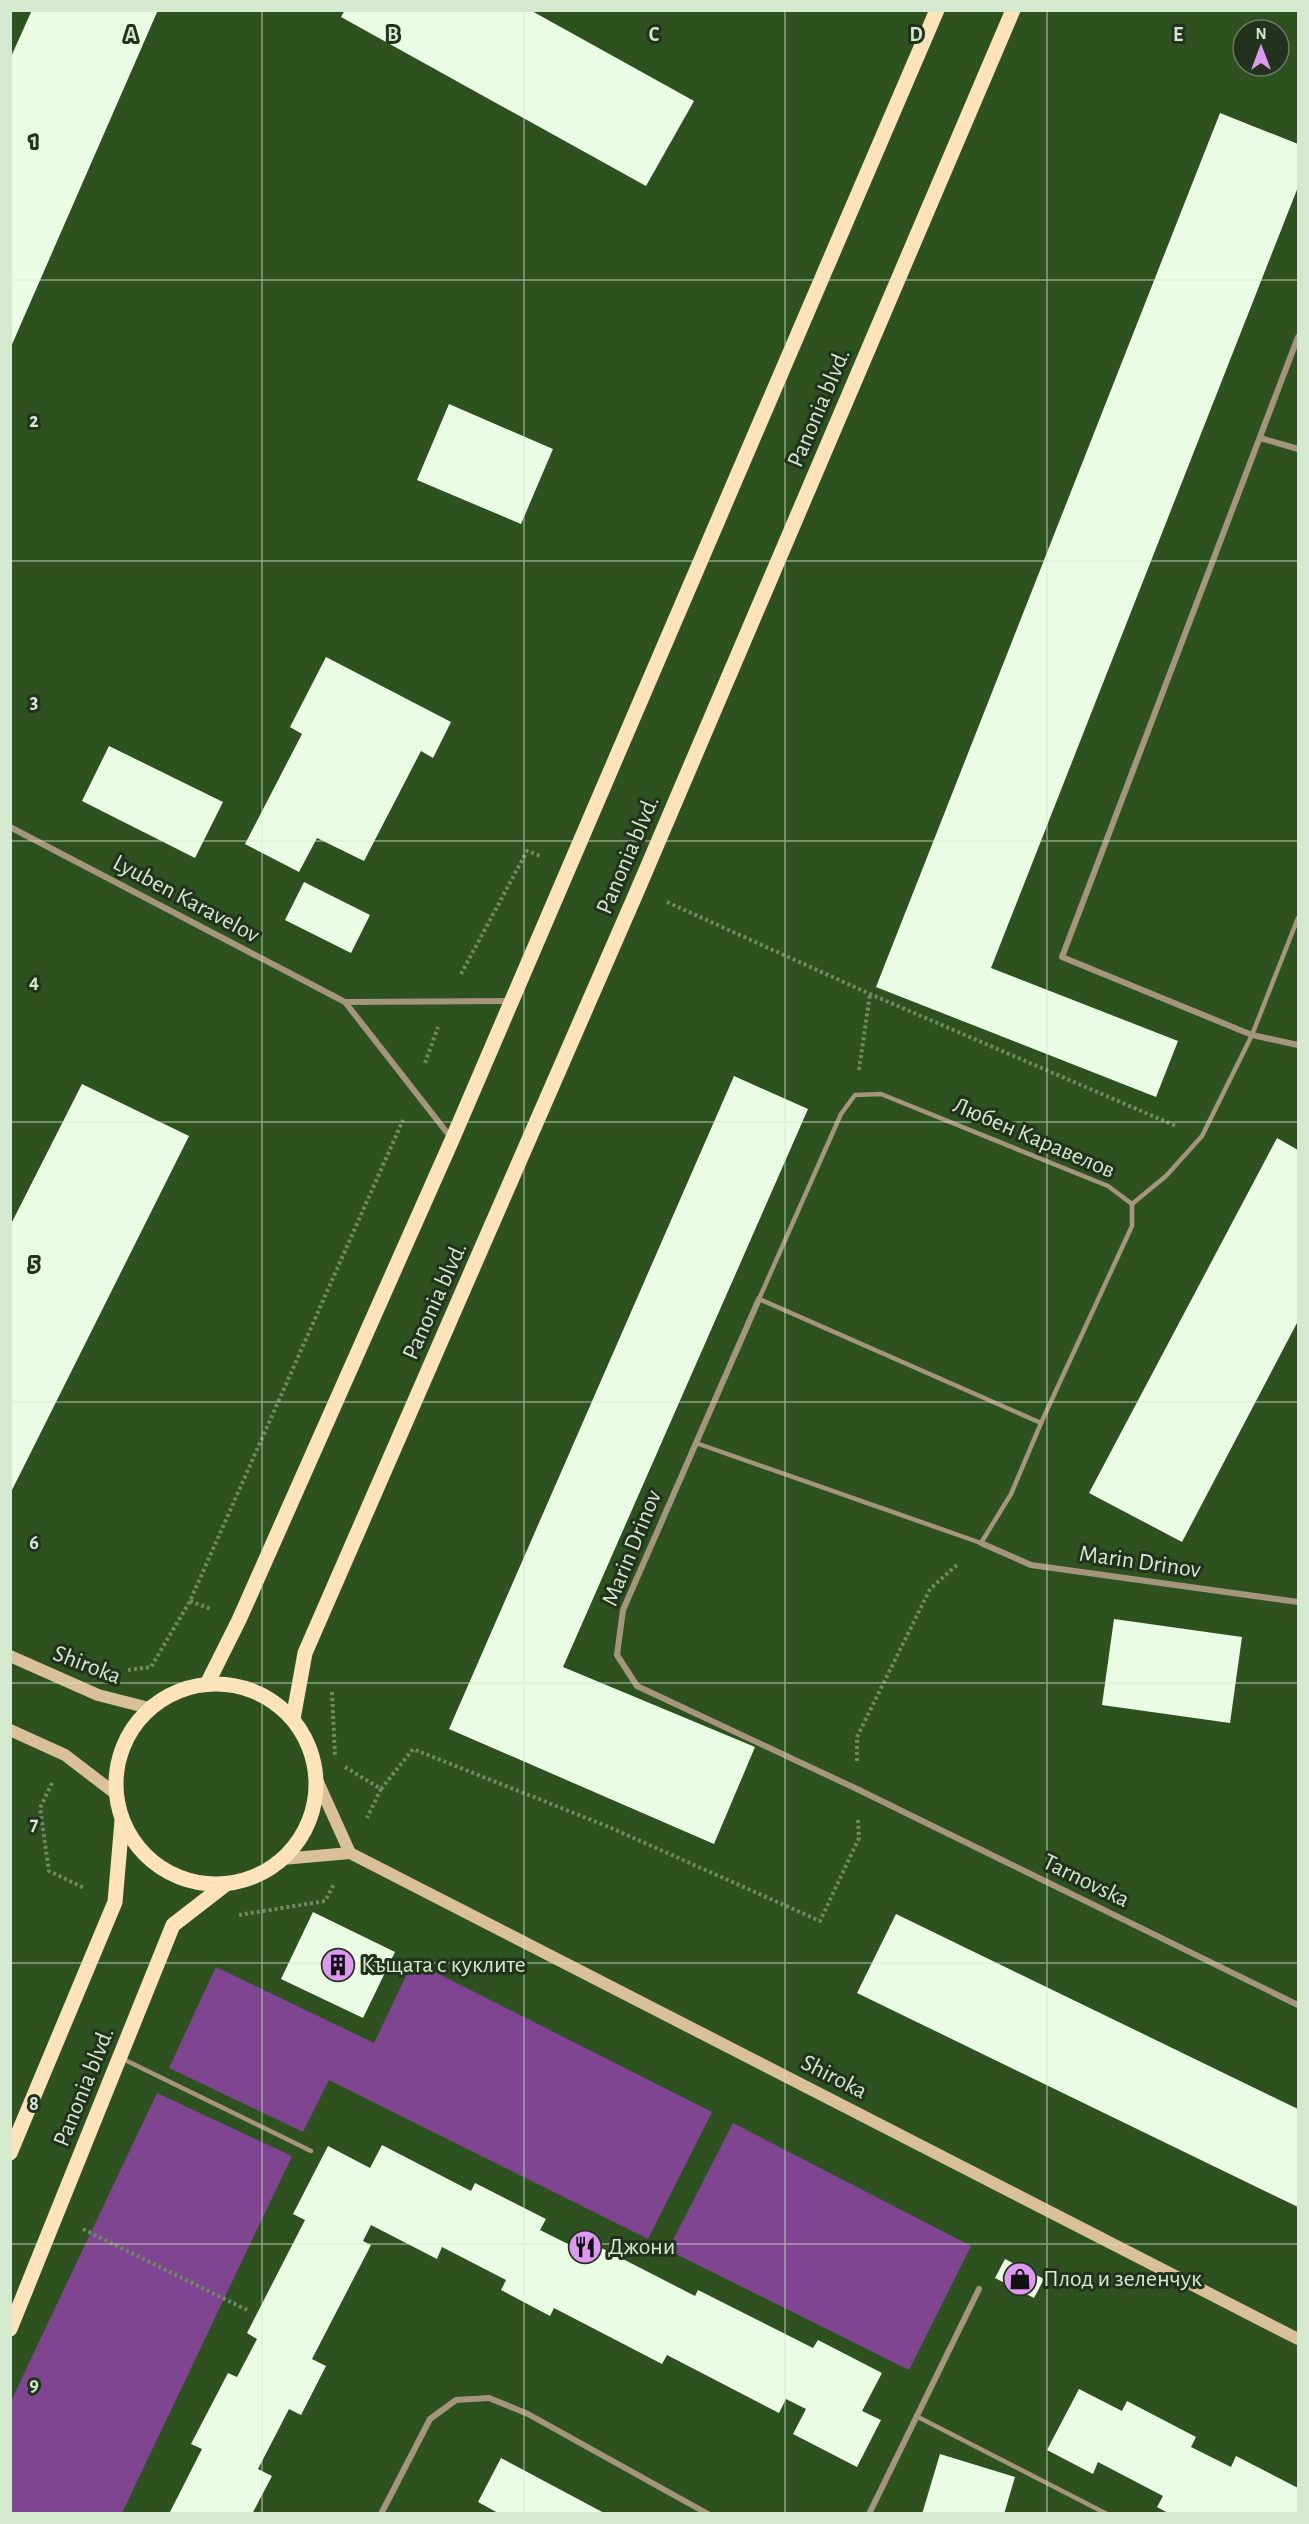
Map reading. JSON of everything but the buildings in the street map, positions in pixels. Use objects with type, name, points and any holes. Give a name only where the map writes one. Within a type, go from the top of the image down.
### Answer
[{"type":"main road","name":"Panonia blvd.","points":[[207,1684],[239,1620],[452,1140],[937,10]]},
{"type":"main road","name":"Panonia blvd.","points":[[293,1719],[305,1653],[638,889],[1012,10]]},
{"type":"main road","name":"Shiroka","points":[[10,1656],[98,1695],[149,1708]]},
{"type":"main road","name":"Panonia blvd.","points":[[207,1684],[232,1684],[255,1691],[276,1702],[293,1719],[310,1748],[317,1780],[315,1803],[308,1824],[297,1843],[282,1859],[265,1872],[226,1884],[200,1883],[175,1875],[153,1862],[135,1844],[122,1821],[116,1794],[116,1770],[122,1747],[133,1726],[149,1708],[176,1691],[207,1684]]},
{"type":"main road","points":[[10,1730],[65,1755],[116,1794]]},
{"type":"main road","points":[[282,1859],[350,1853],[317,1780]]},
{"type":"main road","name":"Panonia blvd.","points":[[10,2153],[115,1902],[122,1821]]},
{"type":"main road","name":"Shiroka","points":[[350,1853],[1299,2339]]},
{"type":"main road","name":"Panonia blvd.","points":[[10,2329],[173,1925],[226,1884]]},
{"type":"street","points":[[1299,338],[1062,957],[1252,1035],[1299,1045]]},
{"type":"street","points":[[1260,438],[1299,449]]},
{"type":"street","name":"Lyuben Karavelov","points":[[10,827],[345,1002],[452,1140]]},
{"type":"street","name":"Lyuben Karavelov","points":[[345,1002],[511,1001]]},
{"type":"street","name":"Marin Drinov","points":[[759,1299],[623,1610],[616,1655],[637,1686],[857,1788]]},
{"type":"street","name":"Marin Drinov","points":[[981,1543],[1031,1565],[1299,1602]]},
{"type":"street","name":"Tarnovska","points":[[857,1788],[1299,2005]]},
{"type":"street","points":[[868,2514],[979,2289]]},
{"type":"street","points":[[381,2514],[430,2419],[456,2400],[489,2397],[528,2414],[697,2511],[708,2514]]},
{"type":"lane","name":"Любен Каравелов","points":[[855,1095],[881,1094],[1108,1186],[1132,1204],[1166,1176],[1202,1137],[1252,1035],[1299,918]]},
{"type":"lane","points":[[855,1095],[841,1114],[759,1299],[1041,1422]]},
{"type":"lane","points":[[696,1443],[981,1543],[1011,1494],[1041,1422],[1132,1226],[1132,1204]]},
{"type":"lane","points":[[120,2058],[311,2151]]},
{"type":"lane","points":[[916,2416],[1107,2514]]},
{"type":"path","points":[[98,1695],[110,1673],[151,1667],[190,1601],[415,1092],[447,1001],[527,851],[570,865]]},
{"type":"path","points":[[638,889],[870,994],[1202,1137]]},
{"type":"path","points":[[855,1095],[870,994]]},
{"type":"path","points":[[231,1916],[325,1901],[381,1789],[413,1749],[609,1827],[820,1921],[859,1838],[857,1737],[930,1589],[981,1543]]},
{"type":"path","points":[[332,1690],[335,1761],[381,1789]]},
{"type":"path","points":[[65,1755],[40,1808],[49,1871],[115,1902]]},
{"type":"path","points":[[55,2216],[247,2310]]},
{"type":"shaded area","points":[[413,1961],[712,2112],[648,2239],[329,2080],[303,2132],[169,2068],[216,1967],[374,2043]]},
{"type":"shaded area","points":[[157,2093],[292,2156],[122,2513],[11,2513],[11,2401]]},
{"type":"shaded area","points":[[733,2123],[971,2246],[909,2370],[668,2250]]},
{"type":"place","name":"Къщата с куклите","points":[[338,1965]]},
{"type":"place","name":"Джони","points":[[585,2247]]},
{"type":"place","name":"Плод и зеленчук","points":[[1020,2279]]}]
